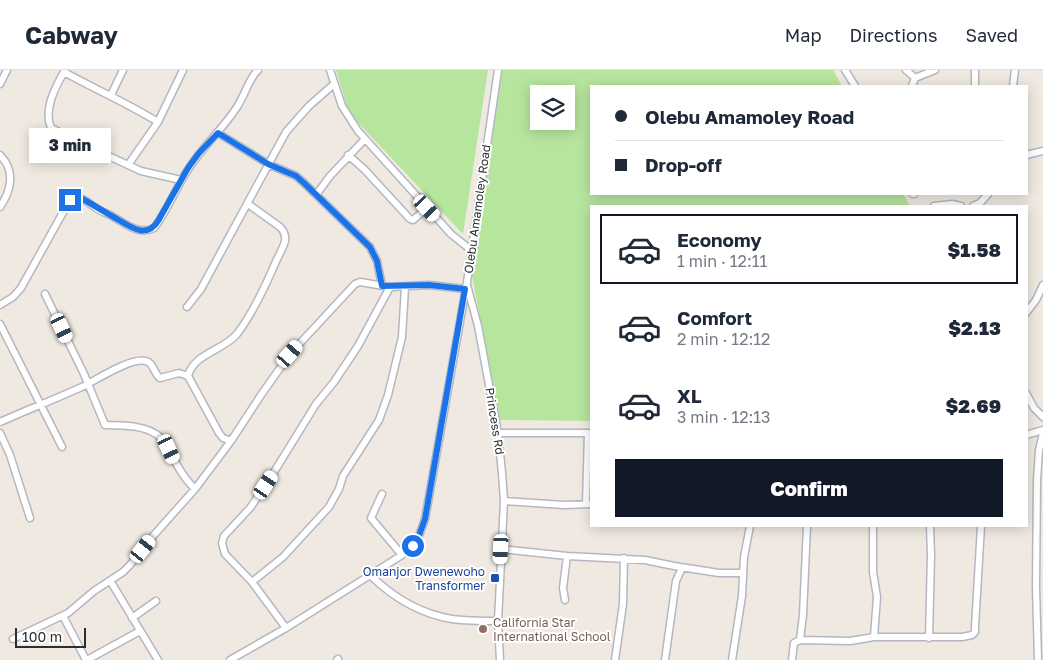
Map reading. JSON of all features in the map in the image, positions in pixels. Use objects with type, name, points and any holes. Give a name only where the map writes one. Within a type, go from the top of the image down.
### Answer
[{"type":"street","points":[[0,84],[7,70]]},
{"type":"street","points":[[111,95],[123,70]]},
{"type":"street","points":[[128,165],[158,122],[183,70]]},
{"type":"street","points":[[0,305],[13,297],[21,288],[72,198],[82,198],[97,209],[134,229],[146,231],[154,228],[181,180],[199,153],[218,133],[238,106],[249,81],[258,70]]},
{"type":"street","points":[[330,70],[347,115],[365,139],[457,240],[472,250]]},
{"type":"street","name":"Olebu Amamoley Road","points":[[230,660],[370,576],[402,555],[417,541],[425,519],[467,282],[498,70]]},
{"type":"street","points":[[845,70],[853,85]]},
{"type":"street","points":[[906,70],[915,78]]},
{"type":"street","points":[[912,85],[915,78],[935,70]]},
{"type":"street","points":[[975,70],[975,85]]},
{"type":"street","points":[[1013,85],[1014,70]]},
{"type":"street","points":[[158,122],[65,71],[58,81],[49,107],[48,119],[51,128],[141,171],[181,180]]},
{"type":"street","points":[[187,307],[201,288],[286,132],[309,106],[334,84]]},
{"type":"street","points":[[218,133],[268,164],[296,176],[370,247],[377,261],[382,286]]},
{"type":"street","points":[[316,195],[348,156],[365,139]]},
{"type":"street","points":[[1028,155],[1043,151]]},
{"type":"street","points":[[0,155],[7,166],[11,180],[9,189],[0,207]]},
{"type":"street","points":[[348,156],[364,170],[392,203],[410,219],[413,220],[427,208]]},
{"type":"street","points":[[975,205],[987,195]]},
{"type":"street","points":[[188,376],[196,363],[237,334],[262,293],[285,240],[283,230],[280,227],[248,204]]},
{"type":"street","points":[[940,205],[954,205]]},
{"type":"street","points":[[13,639],[63,616],[130,566],[153,536],[195,489],[231,442],[290,354],[352,287],[360,282],[390,287],[429,285],[465,289]]},
{"type":"street","name":"Princess Rd","points":[[467,282],[478,326],[498,433],[504,501],[498,621],[500,660]]},
{"type":"street","points":[[1028,310],[1036,300],[1043,285]]},
{"type":"street","points":[[286,628],[252,582],[225,554],[222,543],[224,536],[250,508],[266,485],[316,404],[334,382],[358,346],[390,287]]},
{"type":"street","points":[[252,582],[283,557],[329,507],[339,489],[343,476],[378,420],[388,396],[402,338],[405,287]]},
{"type":"street","points":[[45,294],[88,384],[105,425],[140,428],[160,437],[169,449],[184,477],[195,489]]},
{"type":"street","points":[[0,324],[62,447]]},
{"type":"street","points":[[0,422],[88,384],[121,367],[140,361],[149,362],[156,376],[160,378],[179,373],[184,373],[188,376],[218,433],[231,442]]},
{"type":"street","points":[[1028,397],[1034,408],[1043,417]]},
{"type":"street","points":[[1028,435],[1043,432],[1036,479],[1036,587],[1040,639],[1038,660]]},
{"type":"street","points":[[0,433],[10,455],[30,518]]},
{"type":"street","points":[[498,433],[590,433],[588,504],[564,505],[504,501]]},
{"type":"street","points":[[382,494],[371,518],[402,555]]},
{"type":"street","points":[[732,660],[742,596],[744,557],[750,527]]},
{"type":"street","points":[[800,640],[807,527]]},
{"type":"street","points":[[873,527],[874,572],[877,597],[874,637]]},
{"type":"street","points":[[929,638],[932,555],[930,527]]},
{"type":"street","points":[[792,660],[794,643],[800,640],[850,641],[874,637],[962,637],[975,632],[981,527]]},
{"type":"street","points":[[501,549],[568,556],[646,560],[718,573],[743,573]]},
{"type":"street","points":[[565,600],[563,588],[568,556]]},
{"type":"street","points":[[615,660],[623,604],[624,558]]},
{"type":"street","points":[[665,660],[676,581],[682,568]]},
{"type":"street","points":[[370,576],[394,596],[428,612],[451,619],[498,621]]},
{"type":"street","points":[[111,582],[158,660]]},
{"type":"street","points":[[132,618],[156,601]]},
{"type":"street","points":[[63,616],[87,660],[140,631]]},
{"type":"green space","points":[[336,70],[488,70],[463,234],[349,113]]},
{"type":"green space","points":[[502,70],[833,70],[841,85],[590,85],[590,195],[904,195],[909,205],[590,205],[590,421],[500,420],[472,276]]},
{"type":"place","name":"Omanjor Dwenewoho Transformer","points":[[495,578]]},
{"type":"place","name":"California Star International School","points":[[483,629]]},
{"type":"route","points":[[70,200],[74,197],[82,198],[97,209],[134,229],[150,230],[154,228],[188,168],[218,133],[268,164],[279,167],[296,176],[304,183],[370,247],[379,267],[382,286],[429,285],[465,289],[425,519],[417,541],[413,546]]}]
